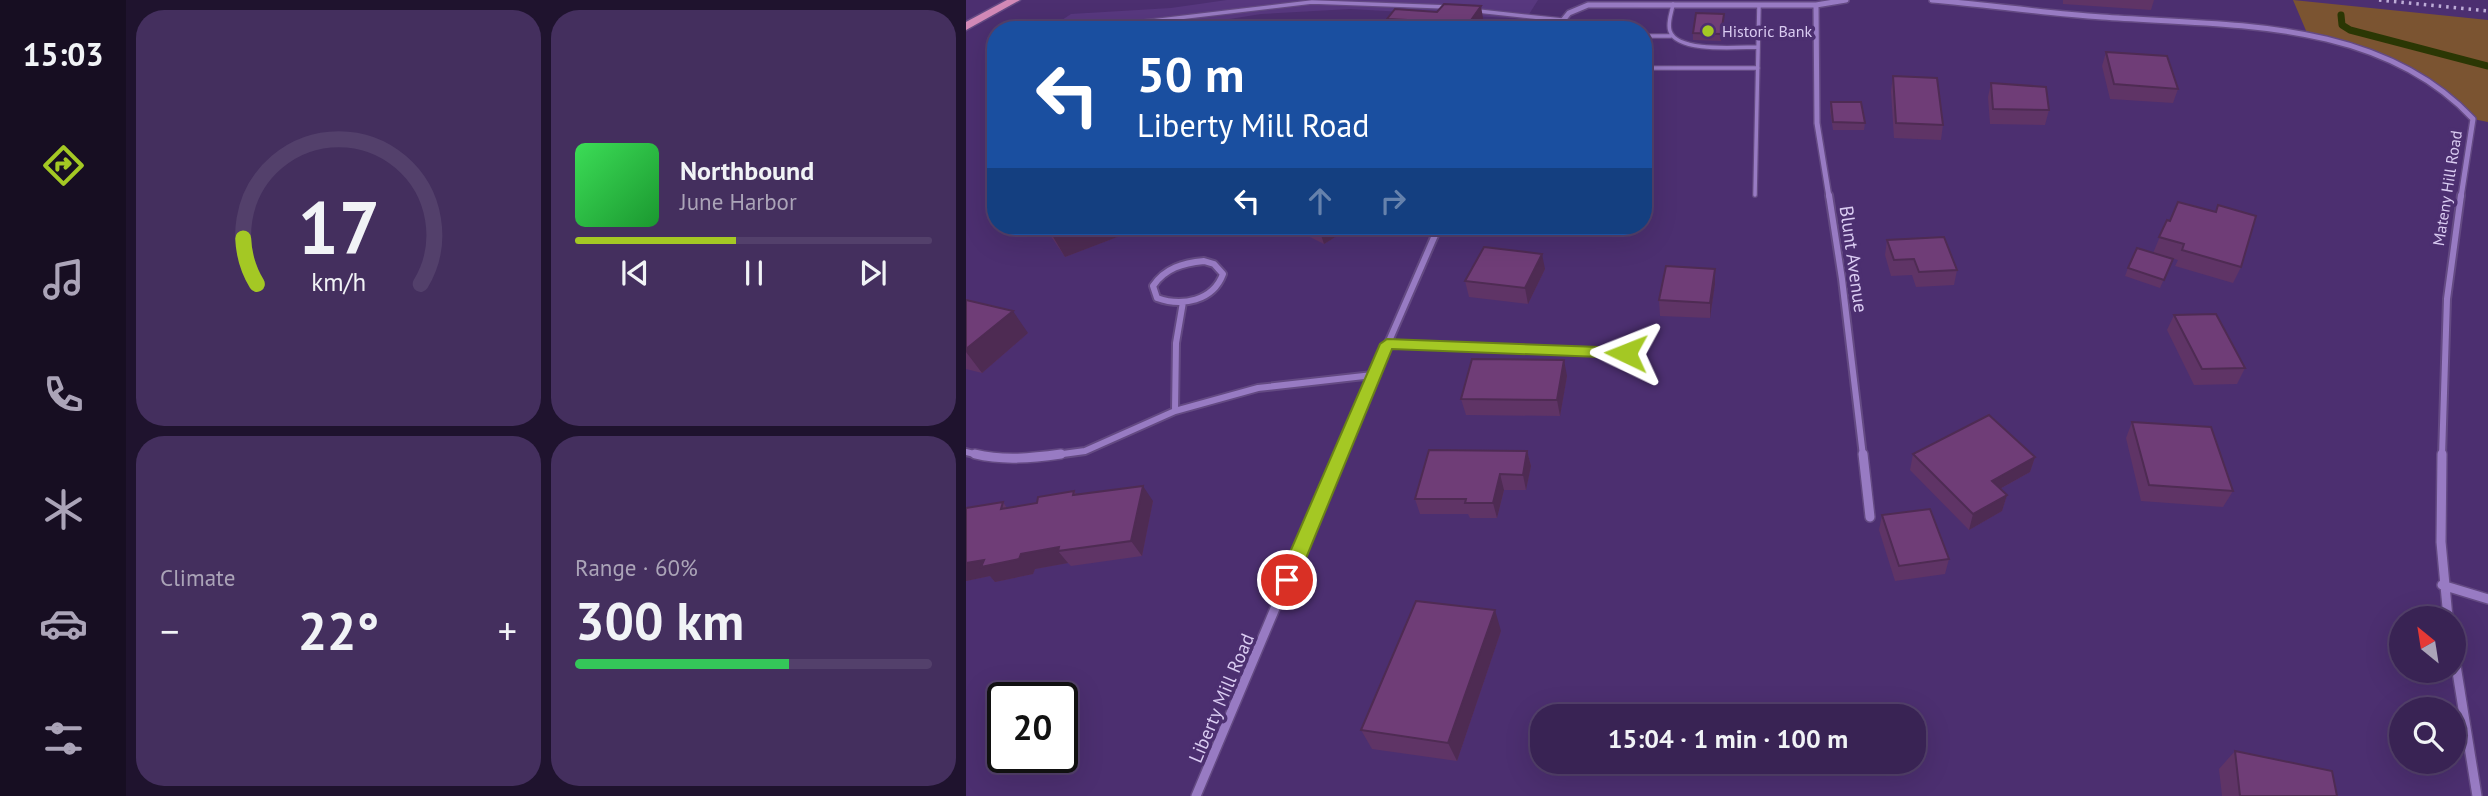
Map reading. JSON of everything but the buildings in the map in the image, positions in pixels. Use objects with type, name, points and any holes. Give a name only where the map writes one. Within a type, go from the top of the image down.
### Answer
[{"type":"main road","points":[[966,27],[1016,0]]},
{"type":"street","points":[[1562,20],[1576,8],[1598,4],[1816,5],[1846,0]]},
{"type":"street","name":"Mateny Hill Road","points":[[1932,0],[2100,17],[2263,26],[2307,33],[2348,43],[2433,82],[2458,102],[2473,119],[2472,152],[2455,229],[2446,329],[2438,512],[2446,606]]},
{"type":"street","name":"Blunt Avenue","points":[[1816,5],[1817,123],[1842,279],[1870,517]]},
{"type":"street","name":"Liberty Mill Road","points":[[1196,796],[1373,375],[1436,235]]},
{"type":"street","points":[[1193,262],[1214,264],[1220,268],[1222,281],[1216,288],[1196,300],[1183,302],[1164,302],[1157,298],[1153,286],[1163,274],[1193,262]]},
{"type":"street","points":[[1175,411],[1176,343],[1183,302]]},
{"type":"street","points":[[966,452],[990,458],[1025,459],[1084,451],[1175,411],[1258,388],[1373,375]]},
{"type":"street","points":[[2442,585],[2488,598]]},
{"type":"street","points":[[2459,683],[2477,796]]},
{"type":"lane","points":[[1146,21],[1312,2],[1456,9]]},
{"type":"lane","points":[[1673,5],[1669,29],[1671,36],[1678,42],[1692,46],[1758,47]]},
{"type":"lane","points":[[1755,195],[1759,5]]},
{"type":"lane","points":[[1469,10],[1562,20]]},
{"type":"lane","points":[[1652,36],[1671,36]]},
{"type":"lane","points":[[1652,68],[1758,68]]},
{"type":"lane","points":[[1387,344],[1626,353]]},
{"type":"shaded area","points":[[1227,0],[1538,0],[1526,19],[1350,9],[1261,14],[1217,21],[1060,21],[1071,14],[1171,8]]},
{"type":"shaded area","points":[[2293,0],[2488,20],[2488,122],[2473,119],[2458,102],[2433,82],[2376,55],[2307,33]]},
{"type":"waterway","points":[[2341,15],[2342,25],[2350,30],[2488,66]]},
{"type":"railway","points":[[2379,0],[2488,11]]},
{"type":"place","name":"Historic Bank","points":[[1708,31]]},
{"type":"route","points":[[1287,580],[1387,344],[1626,353]]}]
